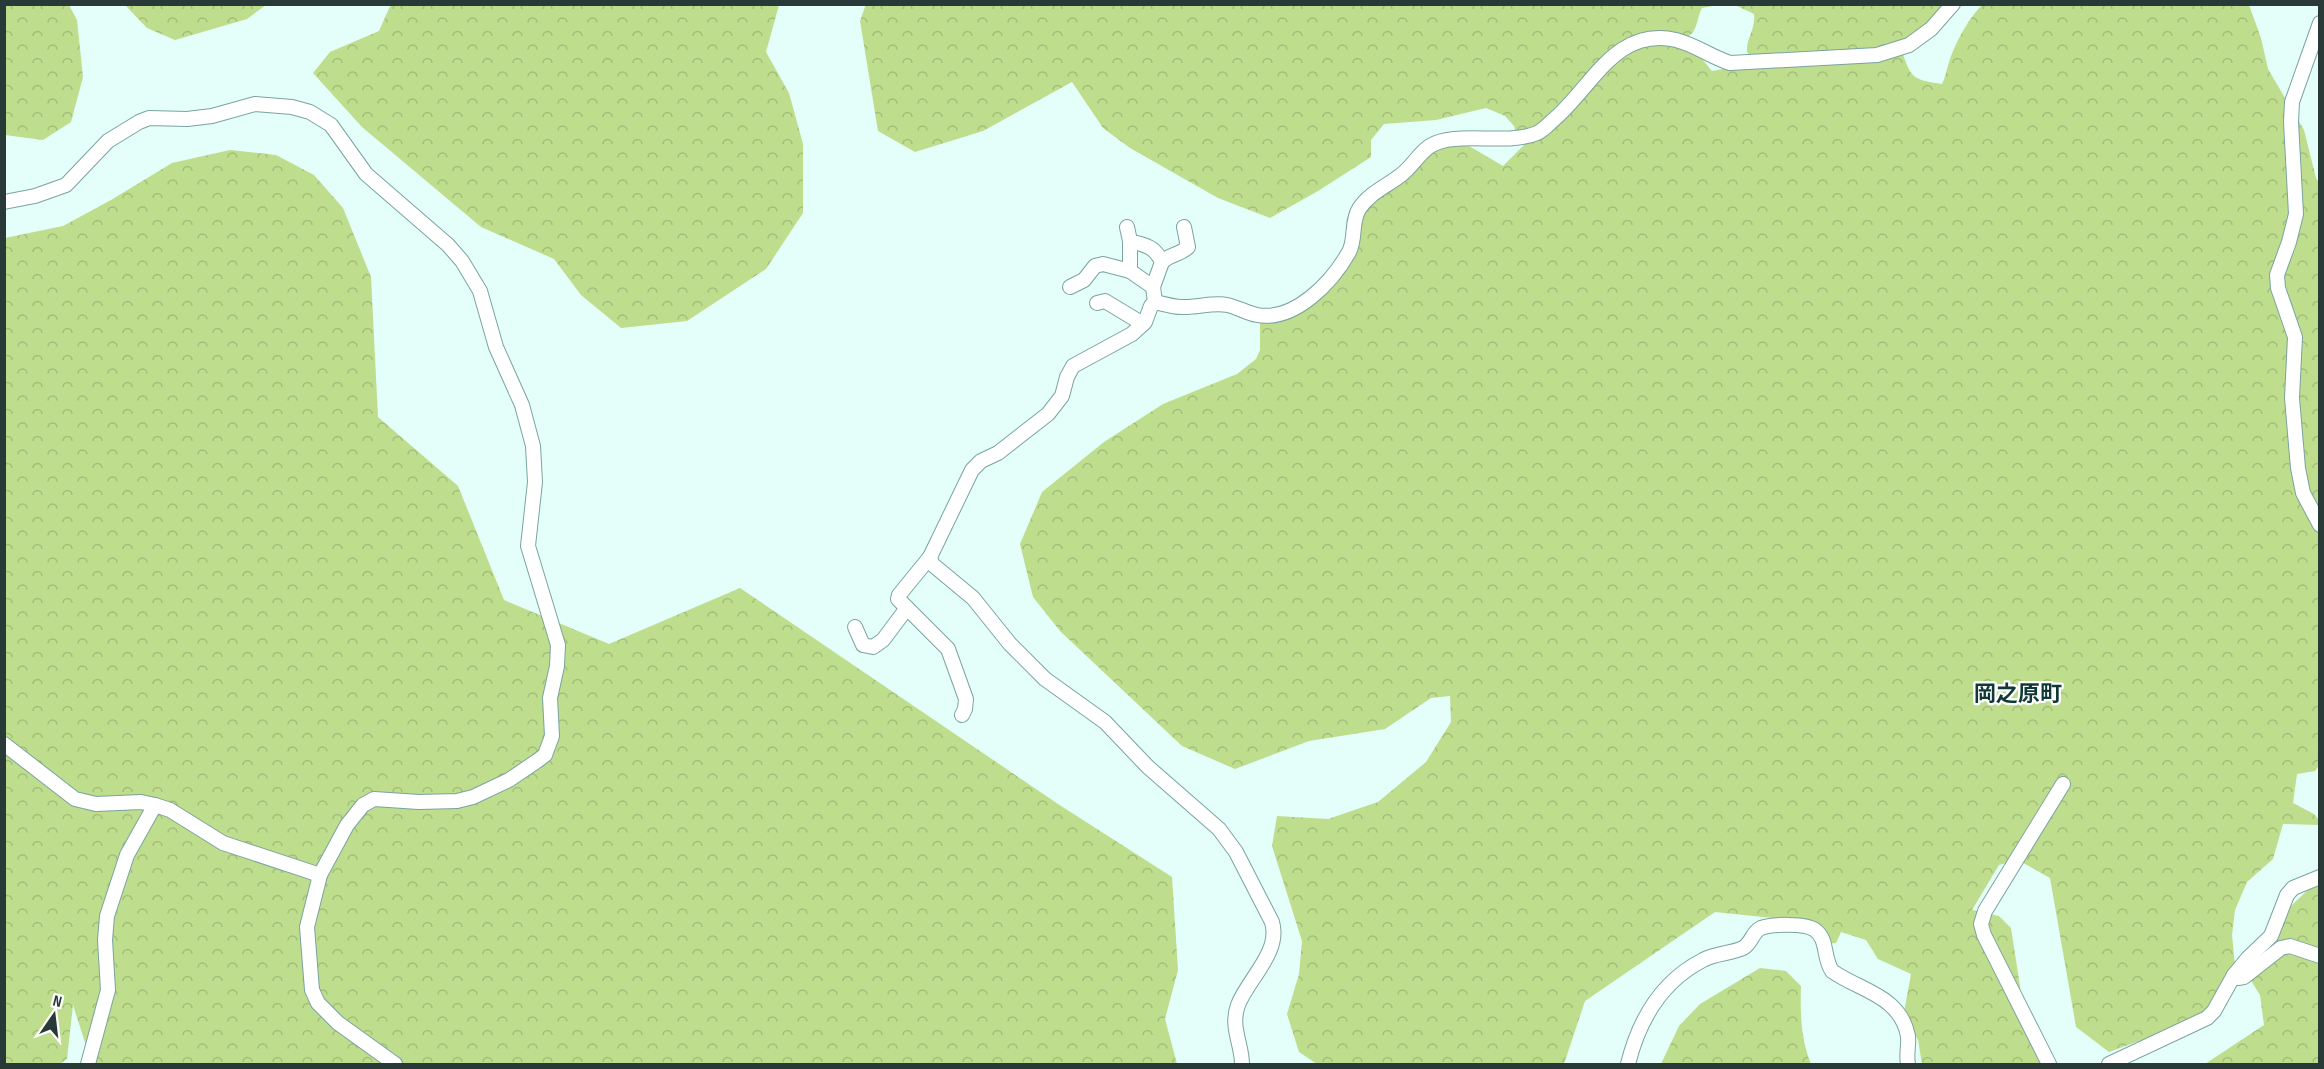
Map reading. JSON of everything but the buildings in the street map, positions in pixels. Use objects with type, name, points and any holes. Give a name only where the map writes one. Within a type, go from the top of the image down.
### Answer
[{"type":"street","points":[[1155,302],[1180,308],[1226,304],[1257,315],[1273,316],[1291,310],[1314,297],[1349,251],[1354,221],[1359,208],[1370,196],[1402,175],[1429,146],[1444,140],[1506,139],[1537,134],[1560,116],[1615,54],[1633,44],[1656,38],[1676,40],[1694,46],[1716,59],[1730,63],[1877,55],[1909,45],[1931,29],[1953,4]]},
{"type":"street","points":[[2319,23],[2292,102],[2296,214],[2289,243],[2277,275],[2278,288],[2295,337],[2292,398],[2298,468],[2304,493],[2319,525]]},
{"type":"street","points":[[4,202],[35,196],[66,185],[108,141],[149,118],[187,119],[212,116],[255,104],[292,107],[310,112],[331,125],[366,174],[448,246],[462,261],[480,291],[496,347],[522,405],[532,446],[535,482],[528,546],[558,645],[558,656],[549,698],[552,736],[545,754],[509,780],[473,797],[419,802],[374,799],[363,804],[347,825],[320,875],[307,927],[312,990],[318,1003],[338,1023],[395,1065]]},
{"type":"street","points":[[1127,227],[1130,241],[1130,272]]},
{"type":"street","points":[[1155,302],[1153,287],[1162,262],[1168,256],[1180,254],[1188,247],[1184,227]]},
{"type":"street","points":[[1137,243],[1148,245],[1157,252],[1162,262]]},
{"type":"street","points":[[1070,287],[1084,280],[1095,266],[1103,264],[1130,272],[1153,287]]},
{"type":"street","points":[[1097,303],[1105,301],[1143,324]]},
{"type":"street","points":[[962,715],[966,699],[948,649],[898,599],[899,595],[930,557],[937,539],[952,516],[965,482],[981,461],[998,453],[1048,414],[1062,396],[1067,377],[1073,366],[1132,334],[1143,324],[1155,302]]},
{"type":"street","points":[[930,557],[932,564],[973,598],[1030,665],[1053,686],[1105,722],[1148,767],[1218,829],[1236,852],[1276,934],[1236,1011],[1235,1033],[1242,1065]]},
{"type":"street","points":[[855,627],[863,645],[873,646],[884,640],[907,608]]},
{"type":"street","points":[[4,744],[47,780],[75,799],[96,804],[141,802],[155,805],[170,810],[223,843],[320,875]]},
{"type":"street","points":[[2049,1065],[1984,935],[1982,924],[1985,911],[2063,784]]},
{"type":"street","points":[[88,1065],[108,990],[105,940],[107,916],[128,855],[155,805]]},
{"type":"street","points":[[2109,1065],[2207,1018],[2234,975],[2271,936],[2282,906],[2293,888],[2319,877]]},
{"type":"street","points":[[1628,1065],[1647,1012],[1663,991],[1676,979],[1702,960],[1741,949],[1752,941],[1754,934],[1761,928],[1802,925],[1814,928],[1820,934],[1825,944],[1827,964],[1832,971],[1891,1004],[1908,1038],[1906,1056],[1908,1065]]},
{"type":"street","points":[[2234,975],[2238,978],[2244,977],[2281,948],[2290,946],[2319,956]]},
{"type":"green space","points":[[391,4],[779,5],[766,52],[789,93],[803,144],[803,213],[766,269],[687,321],[621,328],[581,295],[554,259],[481,227],[362,127],[313,73],[330,52],[379,31]]},
{"type":"green space","points":[[866,4],[1717,5],[1702,8],[1692,34],[1684,38],[1642,35],[1534,129],[1516,133],[1514,126],[1505,116],[1486,108],[1436,120],[1384,124],[1371,140],[1371,157],[1270,218],[1218,198],[1130,148],[1103,128],[1072,82],[983,131],[915,152],[878,131],[860,21]]},
{"type":"green space","points":[[4,5],[69,5],[77,20],[83,77],[71,122],[43,140],[5,135]]},
{"type":"green space","points":[[125,5],[266,5],[247,19],[175,40],[147,28]]},
{"type":"green space","points":[[1735,5],[1946,5],[1913,36],[1885,48],[1828,56],[1753,58],[1747,52],[1747,47],[1754,24],[1754,14]]},
{"type":"green space","points":[[1982,5],[2249,5],[2261,38],[2268,69],[2304,130],[2319,183],[2320,764],[2315,771],[2297,774],[2293,803],[2314,814],[2319,820],[2319,825],[2283,824],[2273,859],[2247,882],[2235,910],[2232,935],[2235,965],[2213,1014],[2109,1052],[2076,1027],[2050,878],[2018,860],[1999,865],[1972,910],[1999,916],[2011,928],[2024,1012],[2044,1064],[1922,1064],[1918,1040],[1904,1012],[1911,974],[1878,959],[1866,940],[1841,932],[1836,943],[1828,944],[1801,921],[1715,912],[1585,1001],[1564,1064],[1317,1064],[1299,1052],[1287,1014],[1299,974],[1302,941],[1272,846],[1277,816],[1328,819],[1378,802],[1426,762],[1451,722],[1450,696],[1431,698],[1385,729],[1309,741],[1235,769],[1182,746],[1060,631],[1033,597],[1020,544],[1042,492],[1104,442],[1163,404],[1237,374],[1256,359],[1260,350],[1260,321],[1305,308],[1319,300],[1333,278],[1366,206],[1432,150],[1464,143],[1503,166],[1525,144],[1535,140],[1617,59],[1635,49],[1655,44],[1676,45],[1686,49],[1698,56],[1712,71],[1734,67],[1879,60],[1903,54],[1912,74],[1920,80],[1942,84],[1951,55],[1959,39],[1969,21]]},
{"type":"green space","points":[[230,150],[276,155],[314,175],[343,208],[371,277],[378,417],[458,486],[504,600],[609,644],[740,588],[1058,804],[1172,877],[1178,970],[1165,1019],[1177,1064],[92,1064],[73,1005],[67,1059],[60,1064],[5,1064],[5,238],[63,226],[172,163]]},
{"type":"green space","points":[[2319,879],[2319,1064],[2205,1064],[2264,1025],[2260,995],[2245,971],[2274,938],[2290,907]]},
{"type":"green space","points":[[1760,968],[1786,971],[1801,986],[1802,1026],[1811,1064],[1661,1064],[1679,1026],[1700,1004]]},
{"type":"district","name":"岡之原町","points":[[2018,693]]}]
